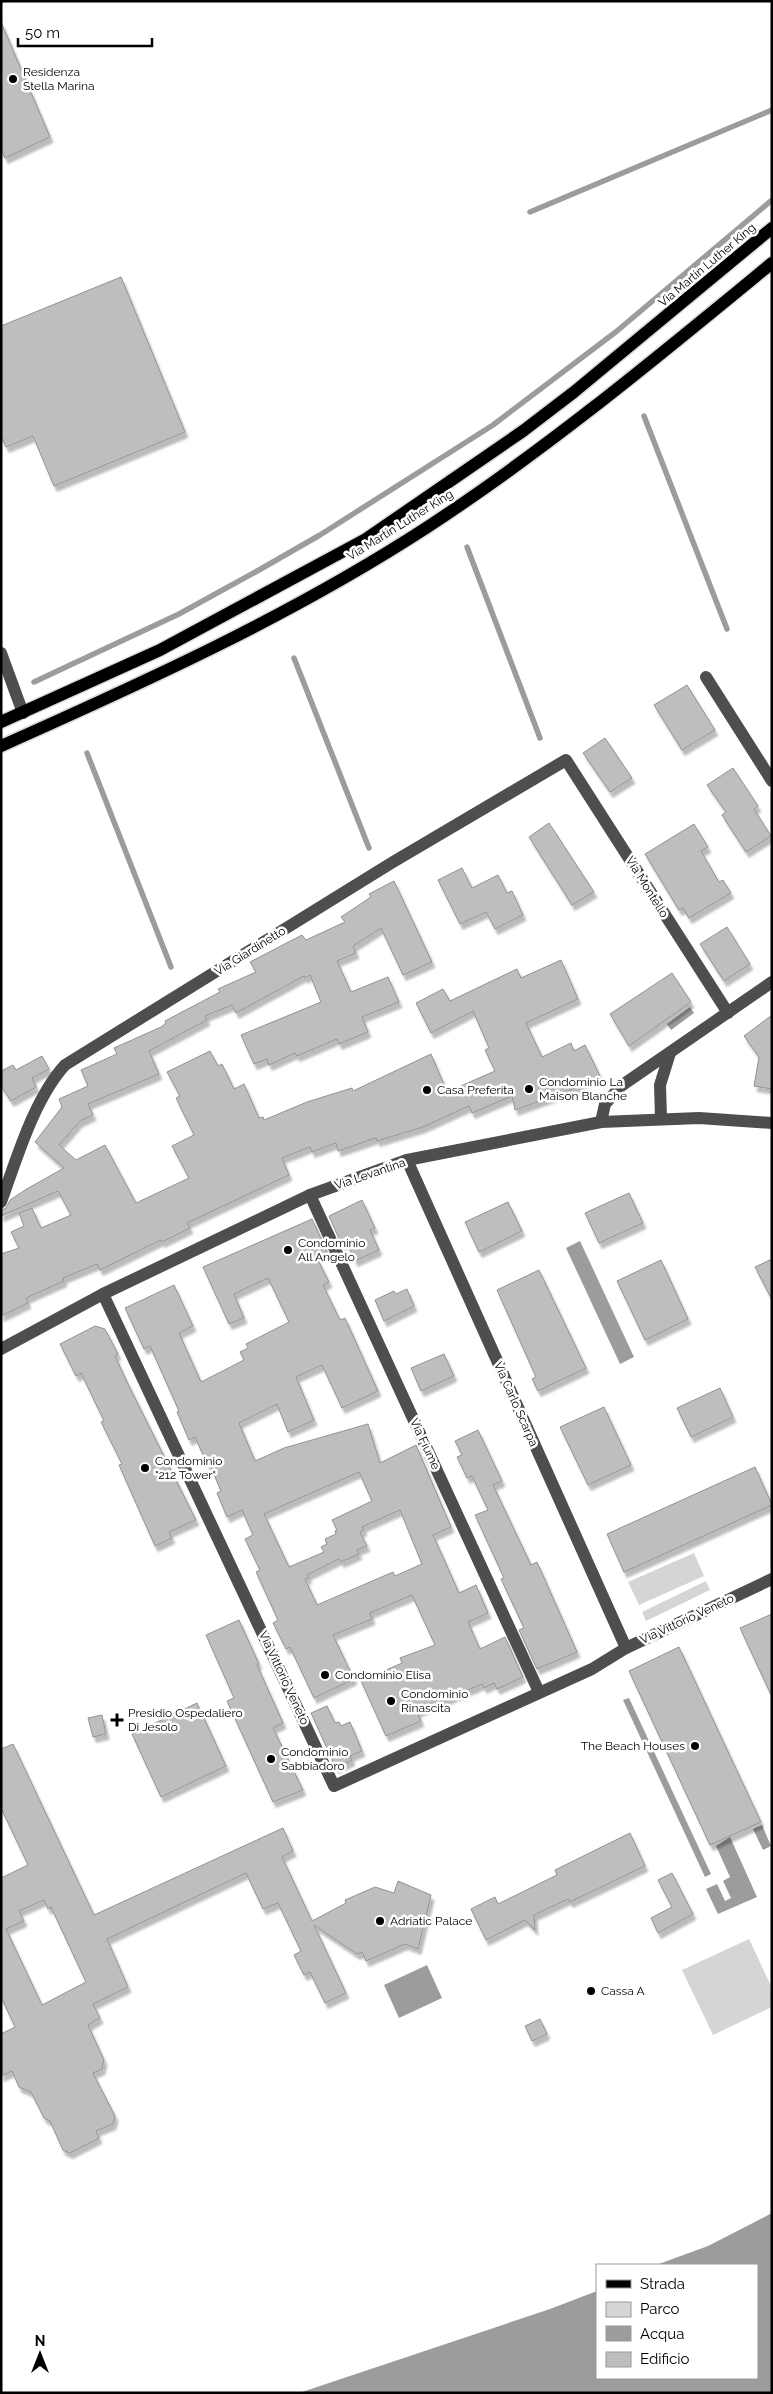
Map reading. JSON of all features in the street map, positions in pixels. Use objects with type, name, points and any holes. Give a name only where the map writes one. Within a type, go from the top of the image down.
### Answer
[{"type":"main road","name":"Via Martin Luther King","points":[[1,722],[160,650],[366,539],[515,436],[574,392],[772,228]]},
{"type":"main road","name":"Via Martin Luther King","points":[[1,746],[203,654],[275,617],[426,528],[650,364],[772,262]]},
{"type":"street","points":[[1,652],[23,713]]},
{"type":"street","points":[[706,677],[772,781]]},
{"type":"street","name":"Via Montello","points":[[566,760],[728,1013]]},
{"type":"street","name":"Via Giardinetto","points":[[1,1202],[40,1106],[56,1074],[65,1064],[384,868],[566,760]]},
{"type":"street","points":[[601,1122],[605,1104],[612,1095],[637,1074],[670,1054],[772,982]]},
{"type":"street","points":[[661,1118],[660,1085],[670,1054]]},
{"type":"street","name":"Via Levantina","points":[[1,1349],[103,1294],[310,1195],[407,1160],[601,1122],[661,1118],[741,1119],[772,1123]]},
{"type":"street","name":"Via Carlo Scarpa","points":[[407,1160],[626,1648]]},
{"type":"street","name":"Via Fiume","points":[[310,1195],[540,1692]]},
{"type":"street","name":"Via Vittorio Veneto","points":[[103,1294],[334,1786],[592,1669],[626,1648],[772,1579]]},
{"type":"green space","points":[[694,1553],[704,1576],[639,1605],[628,1582]]},
{"type":"green space","points":[[706,1581],[710,1590],[646,1621],[642,1612]]},
{"type":"green space","points":[[749,1939],[772,1988],[772,2007],[713,2035],[682,1970]]},
{"type":"water","points":[[690,1007],[694,1013],[671,1030],[667,1024]]},
{"type":"water","points":[[580,1241],[634,1357],[620,1364],[566,1248]]},
{"type":"water","points":[[629,1698],[711,1874],[705,1877],[623,1700]]},
{"type":"water","points":[[762,1825],[771,1846],[763,1850],[753,1829]]},
{"type":"water","points":[[730,1837],[757,1897],[718,1914],[706,1889],[717,1884],[725,1901],[731,1898],[723,1881],[730,1877],[716,1846]]},
{"type":"water","points":[[427,1965],[442,1998],[399,2018],[384,1985]]},
{"type":"water","points":[[772,2213],[772,2393],[299,2393],[550,2309],[596,2291],[596,2379],[758,2379],[758,2264],[659,2264],[708,2246]]},
{"type":"building","name":"Residenza Stella Marina","points":[[1,22],[50,137],[5,158],[1,149]]},
{"type":"building","points":[[121,277],[185,432],[54,486],[33,436],[6,447],[1,436],[1,326]]},
{"type":"building","points":[[687,685],[715,730],[682,750],[654,705]]},
{"type":"building","points":[[605,738],[632,778],[610,792],[583,753]]},
{"type":"building","points":[[733,768],[758,806],[754,809],[771,836],[746,852],[722,815],[726,812],[707,785]]},
{"type":"building","points":[[549,823],[594,892],[572,905],[529,837]]},
{"type":"building","points":[[694,824],[708,847],[701,851],[719,882],[723,880],[731,893],[689,918],[683,908],[679,910],[645,854]]},
{"type":"building","points":[[462,868],[472,888],[498,875],[507,893],[512,891],[523,915],[495,929],[486,912],[460,924],[438,880]]},
{"type":"building","points":[[394,881],[432,962],[403,975],[381,928],[353,946],[356,953],[337,961],[351,992],[388,977],[399,1002],[362,1017],[368,1032],[339,1044],[337,1039],[297,1056],[295,1053],[269,1065],[267,1059],[254,1064],[241,1035],[321,1002],[310,975],[305,978],[304,976],[236,1013],[232,1005],[205,1016],[207,1020],[149,1051],[159,1074],[88,1104],[93,1115],[80,1121],[59,1145],[76,1160],[105,1145],[136,1203],[189,1178],[172,1146],[194,1135],[176,1098],[180,1096],[167,1072],[210,1051],[218,1066],[222,1064],[234,1089],[244,1084],[259,1118],[263,1117],[264,1120],[307,1102],[352,1088],[353,1091],[431,1054],[447,1092],[495,1071],[485,1050],[489,1048],[473,1011],[431,1033],[416,1003],[443,989],[450,1001],[517,969],[521,978],[561,960],[578,999],[526,1023],[542,1057],[571,1043],[574,1051],[585,1045],[600,1076],[568,1091],[515,1110],[512,1096],[472,1113],[469,1106],[423,1127],[377,1141],[376,1138],[338,1151],[336,1143],[312,1152],[310,1147],[282,1158],[289,1175],[187,1223],[190,1228],[162,1242],[161,1240],[100,1270],[97,1264],[63,1278],[64,1281],[26,1298],[28,1303],[1,1316],[1,1254],[19,1248],[11,1232],[24,1226],[19,1213],[32,1208],[41,1228],[71,1215],[58,1191],[1,1216],[1,1210],[6,1208],[10,1200],[25,1190],[64,1168],[35,1142],[62,1107],[59,1099],[88,1086],[81,1070],[117,1054],[114,1048],[161,1027],[166,1023],[165,1021],[220,992],[218,989],[256,972],[250,962],[302,935],[306,940],[345,922],[341,917],[371,897],[369,894]]},
{"type":"building","points":[[727,927],[750,964],[724,981],[700,944]]},
{"type":"building","points":[[672,973],[691,1002],[629,1046],[610,1014]]},
{"type":"building","points":[[772,1015],[772,1089],[754,1086],[759,1057],[744,1036]]},
{"type":"building","points":[[42,1056],[49,1069],[32,1078],[36,1087],[11,1101],[1,1086],[1,1071],[13,1065],[16,1070]]},
{"type":"building","points":[[629,1193],[643,1223],[599,1243],[585,1213]]},
{"type":"building","points":[[362,1200],[375,1228],[370,1230],[379,1250],[355,1261],[347,1243],[342,1245],[329,1216]]},
{"type":"building","points":[[508,1202],[522,1231],[479,1252],[465,1222]]},
{"type":"building","points":[[312,1219],[327,1251],[316,1256],[329,1282],[323,1285],[340,1320],[345,1318],[378,1391],[342,1408],[322,1365],[296,1377],[314,1420],[288,1432],[277,1404],[239,1423],[255,1461],[284,1448],[368,1424],[380,1463],[416,1445],[451,1527],[433,1535],[459,1593],[476,1585],[488,1613],[468,1622],[480,1649],[505,1637],[523,1677],[497,1689],[494,1683],[484,1688],[482,1684],[417,1712],[421,1721],[386,1736],[361,1681],[402,1663],[400,1658],[435,1645],[412,1595],[370,1613],[372,1619],[333,1635],[354,1679],[314,1698],[290,1647],[286,1649],[273,1623],[278,1620],[256,1572],[260,1570],[245,1539],[253,1535],[242,1510],[227,1517],[217,1493],[221,1491],[210,1465],[208,1466],[195,1437],[189,1440],[177,1412],[179,1411],[150,1346],[144,1349],[125,1308],[174,1285],[193,1326],[179,1333],[201,1382],[244,1360],[240,1352],[248,1348],[246,1344],[289,1322],[268,1278],[234,1294],[244,1318],[229,1324],[203,1267]],"holes":[[[359,1472],[372,1501],[332,1520],[337,1530],[335,1531],[336,1534],[325,1539],[327,1544],[321,1547],[324,1552],[289,1567],[264,1514]],[[400,1510],[422,1564],[395,1576],[393,1572],[317,1605],[305,1579],[309,1578],[307,1575],[339,1559],[341,1562],[359,1554],[357,1550],[367,1546],[360,1532],[364,1530],[362,1527]]]},
{"type":"building","points":[[772,1259],[772,1300],[755,1267]]},
{"type":"building","points":[[661,1260],[688,1319],[645,1340],[617,1281]]},
{"type":"building","points":[[539,1270],[586,1368],[538,1391],[532,1379],[536,1377],[497,1290]]},
{"type":"building","points":[[407,1289],[414,1306],[384,1321],[375,1300],[394,1291],[396,1294]]},
{"type":"building","points":[[95,1326],[105,1329],[118,1354],[115,1356],[127,1382],[196,1520],[169,1532],[172,1538],[155,1546],[119,1465],[122,1464],[101,1422],[104,1421],[81,1373],[76,1376],[60,1344]]},
{"type":"building","points":[[444,1354],[454,1376],[421,1391],[411,1368]]},
{"type":"building","points":[[720,1388],[733,1417],[691,1437],[677,1408]]},
{"type":"building","points":[[604,1407],[631,1465],[588,1485],[560,1427]]},
{"type":"building","points":[[478,1430],[502,1481],[493,1485],[531,1565],[537,1562],[577,1652],[537,1669],[519,1630],[524,1628],[501,1579],[504,1578],[475,1515],[488,1510],[472,1476],[467,1478],[457,1457],[462,1455],[455,1441]]},
{"type":"building","points":[[755,1467],[772,1505],[624,1572],[607,1534]]},
{"type":"building","points":[[772,1614],[772,1697],[740,1628]]},
{"type":"building","name":"Condominio Sabbiadoro","points":[[239,1620],[283,1723],[273,1728],[303,1790],[273,1802],[227,1701],[234,1698],[206,1635]]},
{"type":"building","name":"The Beach Houses","points":[[679,1647],[761,1822],[710,1845],[629,1671]]},
{"type":"building","points":[[197,1703],[226,1766],[161,1797],[132,1734]]},
{"type":"building","points":[[327,1706],[335,1723],[339,1722],[341,1726],[350,1722],[362,1751],[350,1756],[352,1760],[336,1768],[311,1713]]},
{"type":"building","points":[[102,1715],[106,1734],[93,1737],[88,1718]]},
{"type":"building","points":[[13,1744],[94,1915],[283,1828],[293,1851],[282,1857],[312,1921],[346,1903],[345,1900],[375,1887],[394,1893],[398,1881],[431,1895],[418,1949],[405,1944],[366,1961],[362,1952],[357,1954],[314,1925],[346,1993],[325,2003],[310,1972],[304,1975],[294,1955],[301,1951],[278,1903],[263,1909],[246,1873],[107,1939],[128,1987],[93,2004],[100,2018],[88,2025],[104,2060],[102,2069],[93,2073],[115,2116],[113,2124],[96,2131],[99,2138],[70,2153],[63,2150],[50,2121],[44,2118],[31,2092],[19,2087],[12,2071],[1,2076],[1,2034],[15,2027],[1,1997],[1,1878],[28,1865],[1,1808],[1,1749]],"holes":[[[44,1900],[48,1909],[51,1907],[86,1982],[42,2005],[6,1929],[24,1921],[19,1911]]]},
{"type":"building","points":[[630,1833],[645,1866],[570,1902],[568,1899],[534,1915],[535,1930],[525,1920],[486,1940],[471,1909],[495,1897],[498,1904],[557,1875],[555,1870]]},
{"type":"building","points":[[672,1873],[693,1914],[658,1933],[651,1918],[672,1907],[658,1880]]},
{"type":"building","points":[[540,2019],[547,2034],[532,2041],[525,2026]]},
{"type":"waterway","points":[[530,212],[772,110]]},
{"type":"waterway","points":[[34,682],[179,614],[259,570],[320,535],[493,425],[617,331],[772,200]]},
{"type":"waterway","points":[[644,416],[727,629]]},
{"type":"waterway","points":[[467,547],[540,738]]},
{"type":"waterway","points":[[294,658],[369,848]]},
{"type":"waterway","points":[[87,753],[171,967]]},
{"type":"place","name":"Residenza Stella Marina","points":[[13,79]]},
{"type":"place","name":"Condominio La Maison Blanche","points":[[529,1089]]},
{"type":"place","name":"Casa Preferita","points":[[427,1090]]},
{"type":"place","name":"Condominio All Angelo","points":[[288,1250]]},
{"type":"place","name":"Condominio \"212 Tower\"","points":[[145,1468]]},
{"type":"place","name":"Condominio Elisa","points":[[325,1675]]},
{"type":"place","name":"Condominio Rinascita","points":[[391,1701]]},
{"type":"place","name":"Presidio Ospedaliero Di Jesolo","points":[[117,1720]]},
{"type":"place","name":"The Beach Houses","points":[[695,1746]]},
{"type":"place","name":"Condominio Sabbiadoro","points":[[271,1759]]},
{"type":"place","name":"Adriatic Palace","points":[[380,1921]]},
{"type":"place","name":"Cassa A","points":[[591,1991]]}]
